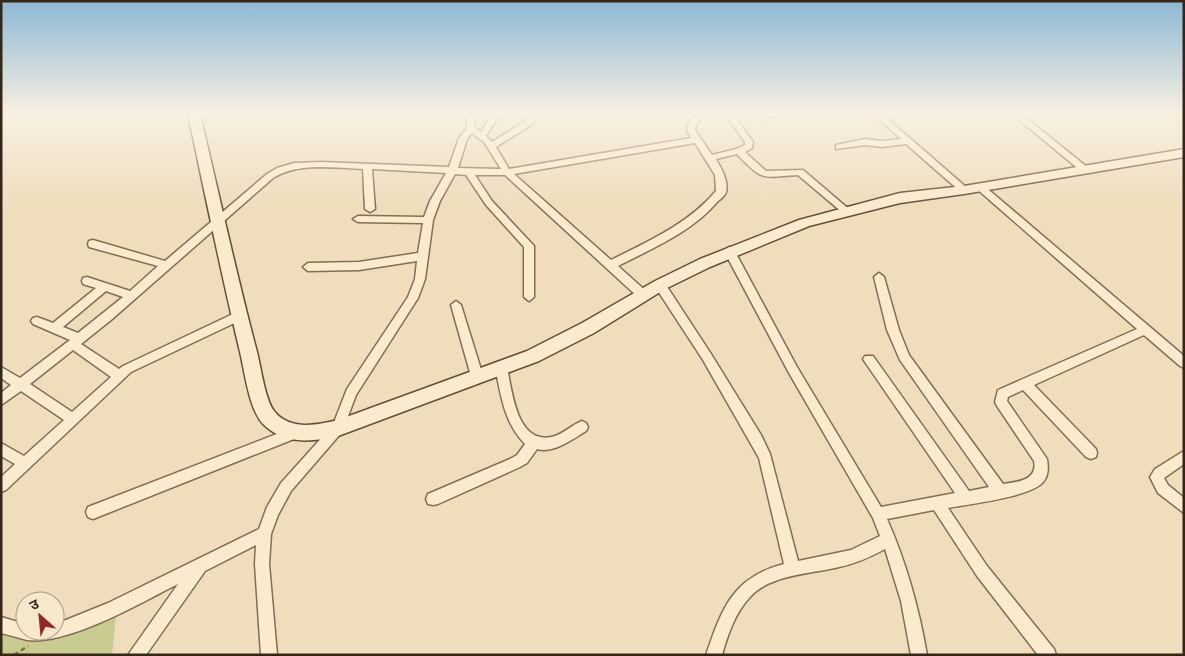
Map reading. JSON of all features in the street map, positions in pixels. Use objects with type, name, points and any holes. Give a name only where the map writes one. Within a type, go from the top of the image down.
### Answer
[{"type":"street","points":[[201,145],[239,316],[262,408],[276,424],[295,433]]},
{"type":"street","points":[[269,655],[262,564],[264,534],[272,512],[286,487],[338,428],[351,393],[412,298],[420,279],[428,220],[435,201],[452,171],[461,145]]},
{"type":"street","points":[[1,400],[76,342],[270,176],[280,170],[294,166],[321,165],[507,172],[670,145]]},
{"type":"street","points":[[611,265],[672,233],[717,198],[721,192],[721,181],[701,145]]},
{"type":"street","points":[[710,158],[739,151],[748,145]]},
{"type":"street","points":[[839,147],[851,145]]},
{"type":"street","points":[[912,145],[964,190]]},
{"type":"street","points":[[1054,145],[1084,169]]},
{"type":"street","points":[[492,146],[507,172],[643,295]]},
{"type":"street","points":[[739,151],[757,170],[764,174],[800,172],[846,211]]},
{"type":"street","points":[[93,512],[295,433],[320,432],[338,428],[532,356],[588,328],[660,285],[729,251],[761,238],[846,211],[900,198],[964,190],[1184,153]]},
{"type":"street","points":[[367,166],[370,209]]},
{"type":"street","points":[[469,172],[489,203],[529,246],[529,297]]},
{"type":"street","points":[[980,187],[1184,362]]},
{"type":"street","points":[[358,219],[428,220]]},
{"type":"street","points":[[93,244],[166,264]]},
{"type":"street","points":[[729,251],[793,370],[878,514],[889,539],[905,588],[919,655]]},
{"type":"street","points":[[308,267],[359,266],[423,256]]},
{"type":"street","points":[[879,277],[893,330],[904,357],[1001,492]]},
{"type":"street","points":[[87,281],[131,295]]},
{"type":"street","points":[[660,285],[707,357],[756,439],[764,458],[794,570]]},
{"type":"street","points":[[54,328],[104,287]]},
{"type":"street","points":[[456,305],[477,376]]},
{"type":"street","points":[[1,486],[119,376],[145,359],[239,316]]},
{"type":"street","points":[[38,321],[54,328],[76,342],[119,376]]},
{"type":"street","points":[[878,514],[1001,492],[1032,483],[1039,477],[1042,468],[1040,459],[1001,402],[1000,397],[1002,394],[1145,330]]},
{"type":"street","points":[[869,360],[966,498]]},
{"type":"street","points":[[501,367],[516,425],[525,438],[533,443],[544,444],[554,442],[582,427]]},
{"type":"street","points":[[1,372],[73,419]]},
{"type":"street","points":[[1025,384],[1091,452]]},
{"type":"street","points":[[433,500],[522,459],[533,443]]},
{"type":"street","points":[[1,449],[26,464]]},
{"type":"street","points":[[1184,457],[1157,477],[1163,489],[1184,507]]},
{"type":"street","points":[[938,504],[988,578],[1048,655]]},
{"type":"street","points":[[65,628],[113,608],[264,534]]},
{"type":"street","points":[[714,655],[738,599],[747,588],[760,580],[868,552],[889,539]]},
{"type":"street","points":[[136,655],[200,565]]},
{"type":"street","points":[[1,625],[15,629]]},
{"type":"green space","points":[[117,606],[112,655],[1,655],[1,617],[15,621],[15,641],[65,641],[65,627]]}]
